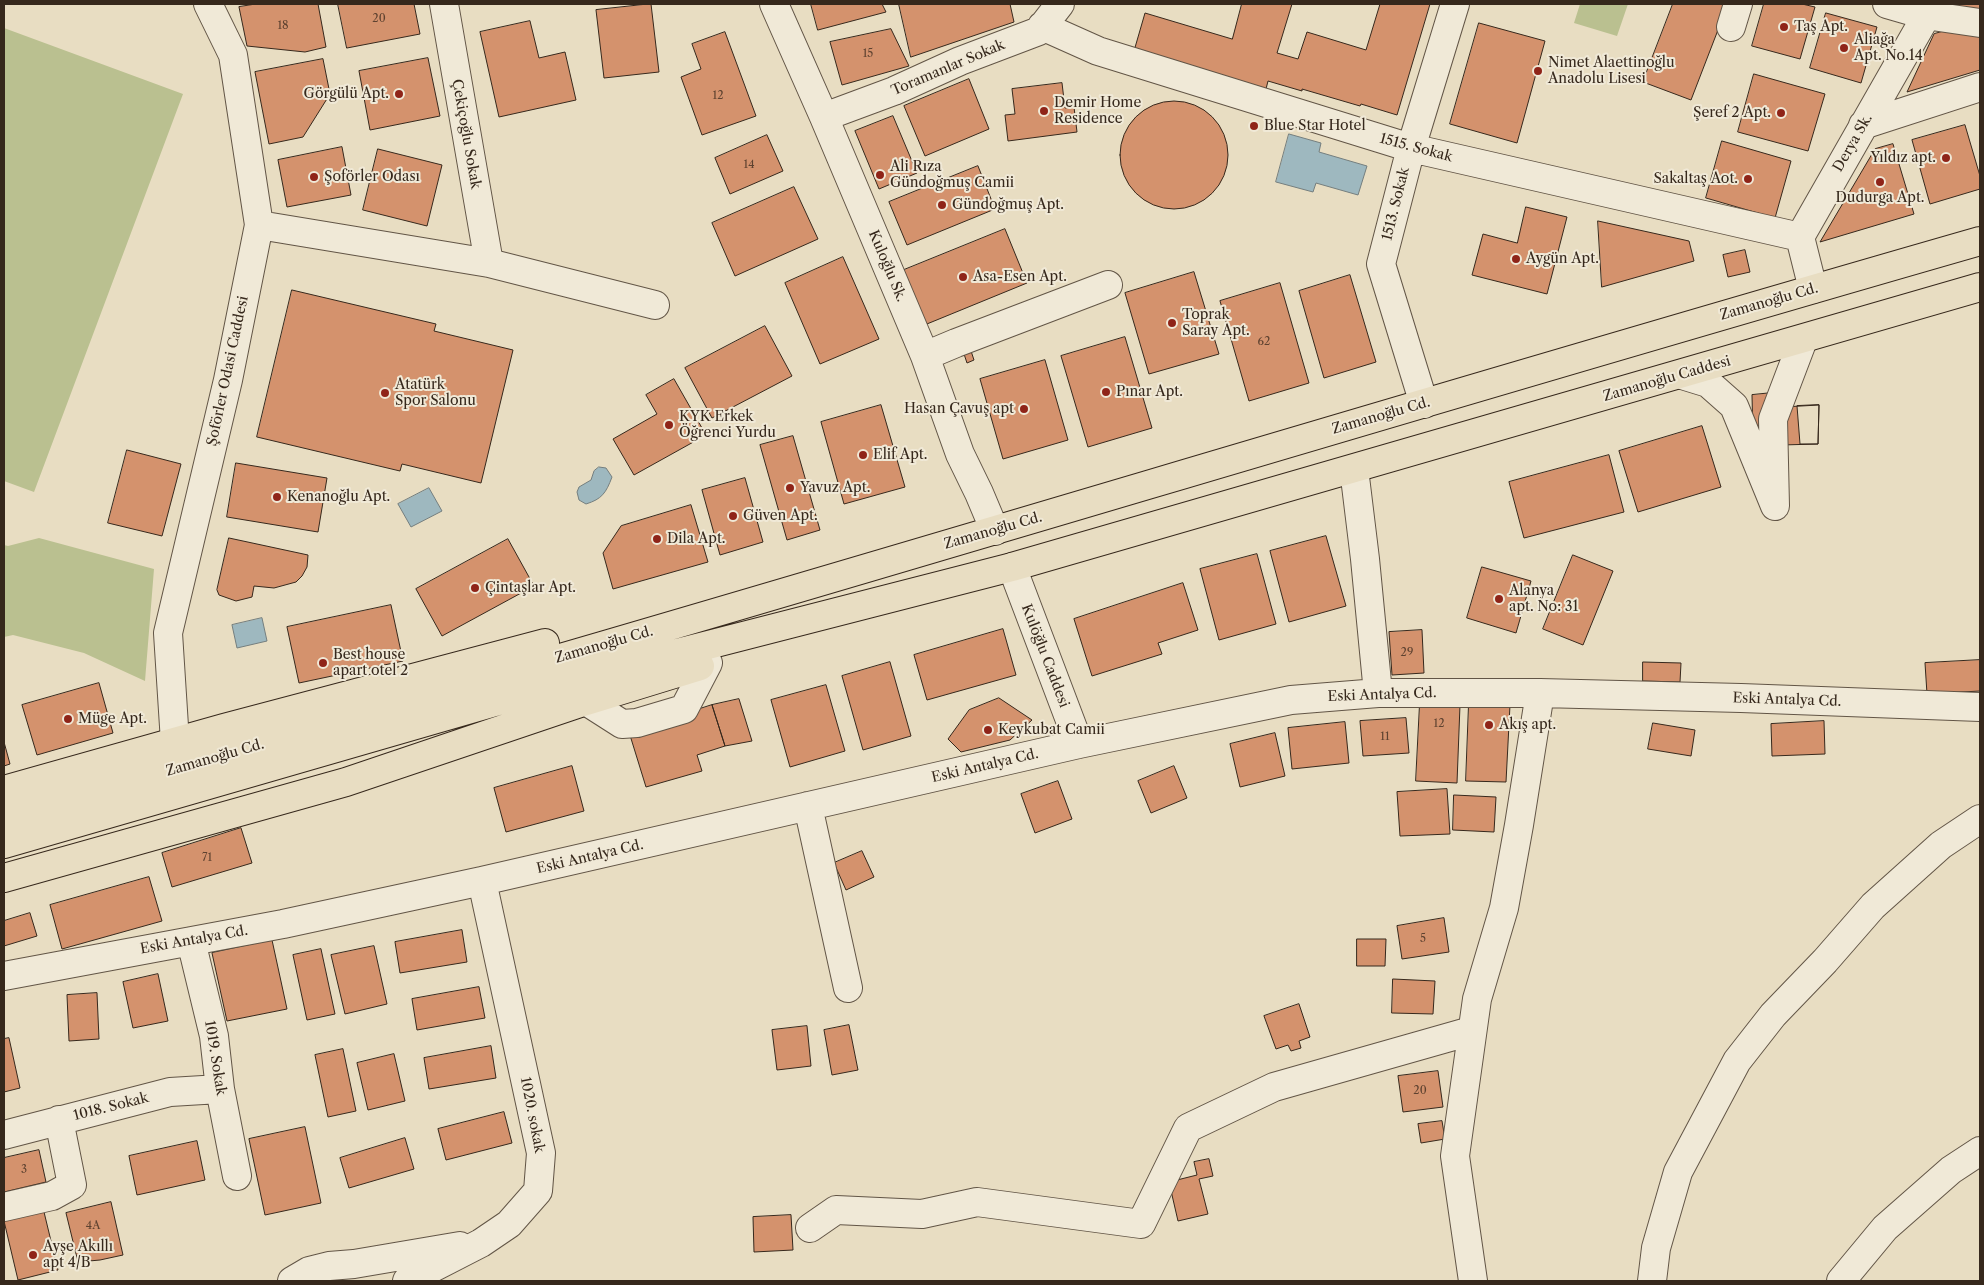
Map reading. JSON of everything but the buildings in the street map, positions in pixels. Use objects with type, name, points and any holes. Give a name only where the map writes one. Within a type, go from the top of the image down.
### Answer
[{"type":"highway","name":"Zamanoğlu Cd.","points":[[4,817],[195,764],[995,531],[1980,241]]},
{"type":"highway","name":"Zamanoğlu Caddesi","points":[[1354,469],[1980,287]]},
{"type":"highway","name":"Zamanoğlu Cd.","points":[[4,844],[554,685],[1012,567],[1354,469]]},
{"type":"highway","points":[[4,790],[174,742],[574,635],[728,608]]},
{"type":"highway","points":[[4,878],[346,782],[586,701],[708,663],[780,628]]},
{"type":"street","name":"Şoförler Odasi Caddesi","points":[[174,742],[168,633],[228,380],[259,225],[233,55],[208,4]]},
{"type":"street","name":"Çekiçoğlu Sokak","points":[[444,4],[489,263]]},
{"type":"street","name":"Kuloğlu Sk.","points":[[774,4],[925,356],[960,454],[995,531]]},
{"type":"street","name":"Toramanlar Sokak","points":[[824,117],[894,91],[960,61],[1039,31],[1060,4]]},
{"type":"street","name":"1513. Sokak","points":[[1424,404],[1381,264],[1411,148],[1455,4]]},
{"type":"street","points":[[1887,4],[1929,10],[1980,23]]},
{"type":"street","name":"Derya Sk.","points":[[1800,237],[1929,10]]},
{"type":"street","name":"1515. Sokak","points":[[1042,26],[1098,51],[1411,148],[1800,237]]},
{"type":"street","points":[[1863,125],[1980,87]]},
{"type":"street","points":[[259,225],[489,263],[655,305]]},
{"type":"street","points":[[1800,237],[1813,289]]},
{"type":"street","points":[[925,356],[1108,286]]},
{"type":"street","points":[[1682,375],[1708,383],[1734,406],[1775,506],[1773,419],[1803,340]]},
{"type":"street","points":[[1354,469],[1378,693]]},
{"type":"street","name":"Kulöğlu Caddesi","points":[[1012,567],[1078,744]]},
{"type":"street","points":[[586,701],[622,724],[636,723],[684,709],[708,663]]},
{"type":"street","name":"Eski Antalya Cd.","points":[[4,976],[283,924],[482,881],[1078,744],[1292,700],[1378,693],[1540,693],[1741,698],[1980,708]]},
{"type":"street","points":[[1473,1281],[1455,1156],[1471,1031],[1477,999],[1504,908],[1520,825],[1540,693]]},
{"type":"street","points":[[808,806],[848,988]]},
{"type":"street","points":[[1652,1281],[1656,1248],[1678,1172],[1737,1061],[1773,1016],[1874,906],[1941,845],[1980,819]]},
{"type":"street","name":"1020. sokak","points":[[407,1281],[481,1243],[509,1224],[538,1191],[541,1153],[482,881]]},
{"type":"street","name":"1019. Sokak","points":[[191,941],[214,1036],[220,1089],[237,1176]]},
{"type":"street","points":[[810,1228],[836,1210],[922,1214],[977,1202],[1141,1224],[1188,1128],[1274,1087],[1471,1031]]},
{"type":"street","name":"1018. Sokak","points":[[4,1135],[170,1092],[220,1089]]},
{"type":"street","points":[[4,1206],[52,1196],[72,1185],[59,1120]]},
{"type":"street","points":[[1841,1281],[1885,1228],[1951,1170],[1980,1151]]},
{"type":"street","points":[[292,1281],[309,1271],[329,1266],[354,1264],[481,1243]]},
{"type":"green space","points":[[1580,4],[1628,4],[1617,36],[1574,23]]},
{"type":"green space","points":[[4,28],[183,94],[34,492],[4,481]]},
{"type":"green space","points":[[39,538],[154,569],[145,681],[84,653],[13,635],[4,637],[4,545],[8,546]]},
{"type":"water","points":[[1289,134],[1321,143],[1319,152],[1367,166],[1358,195],[1316,183],[1313,192],[1276,182]]},
{"type":"water","points":[[599,467],[606,468],[612,477],[603,495],[586,504],[579,500],[577,492],[579,487],[591,480],[594,471]]},
{"type":"water","points":[[429,488],[442,511],[411,527],[398,504]]},
{"type":"water","points":[[262,618],[267,641],[237,648],[232,625]]},
{"type":"place","name":"Taş Apt.","points":[[1784,27]]},
{"type":"place","name":"Aliağa Apt. No.14","points":[[1844,48]]},
{"type":"place","name":"Nimet Alaettinoğlu Anadolu Lisesi","points":[[1538,71]]},
{"type":"place","name":"Görgülü Apt.","points":[[399,94]]},
{"type":"place","name":"Demir Home Residence","points":[[1044,111]]},
{"type":"place","name":"Şeref 2 Apt.","points":[[1781,113]]},
{"type":"place","name":"Blue Star Hotel","points":[[1254,126]]},
{"type":"place","name":"Yıldız apt.","points":[[1946,158]]},
{"type":"place","name":"Ali Rıza Gündoğmuş Camii","points":[[880,175]]},
{"type":"place","name":"Şoförler Odası","points":[[314,177]]},
{"type":"place","name":"Sakaltaş Aot.","points":[[1748,179]]},
{"type":"place","name":"Dudurga Apt.","points":[[1880,182]]},
{"type":"place","name":"Gündoğmuş Apt.","points":[[942,205]]},
{"type":"place","name":"Aygün Apt.","points":[[1516,259]]},
{"type":"place","name":"Asa-Esen Apt.","points":[[963,277]]},
{"type":"place","name":"Toprak Saray Apt.","points":[[1172,323]]},
{"type":"place","name":"Pınar Apt.","points":[[1106,392]]},
{"type":"place","name":"Atatürk Spor Salonu","points":[[385,393]]},
{"type":"place","name":"Hasan Çavuş apt","points":[[1024,409]]},
{"type":"place","name":"KYK Erkek Öğrenci Yurdu","points":[[669,425]]},
{"type":"place","name":"Elif Apt.","points":[[863,455]]},
{"type":"place","name":"Yavuz Apt.","points":[[790,488]]},
{"type":"place","name":"Kenanoğlu Apt.","points":[[277,497]]},
{"type":"place","name":"Güven Apt.","points":[[733,516]]},
{"type":"place","name":"Dila Apt.","points":[[657,539]]},
{"type":"place","name":"Çintaşlar Apt.","points":[[475,588]]},
{"type":"place","name":"Alanya apt. No: 31","points":[[1499,599]]},
{"type":"place","name":"Best house apart otel 2","points":[[323,663]]},
{"type":"place","name":"Müge Apt.","points":[[68,719]]},
{"type":"place","name":"Akış apt.","points":[[1489,725]]},
{"type":"place","name":"Keykubat Camii","points":[[988,730]]},
{"type":"place","name":"Ayşe Akıllı apt 4/B","points":[[33,1255]]}]
